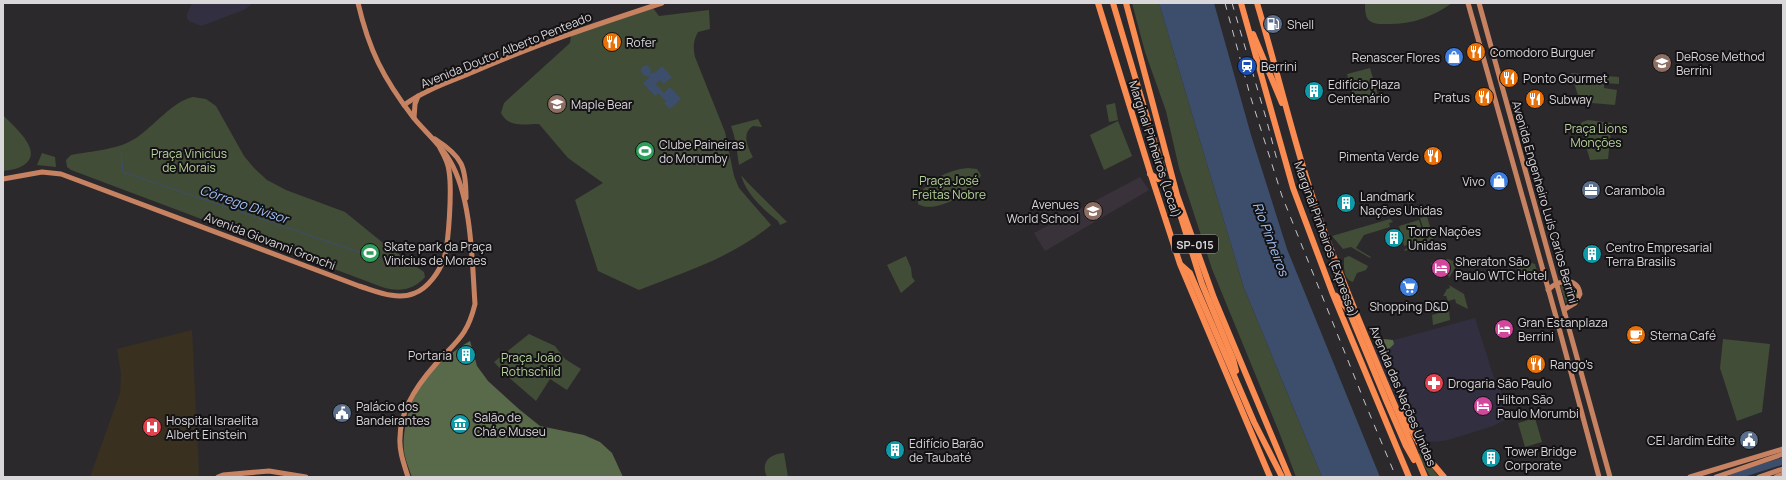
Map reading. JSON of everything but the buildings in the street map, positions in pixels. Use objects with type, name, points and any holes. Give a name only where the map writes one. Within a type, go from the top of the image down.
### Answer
[{"type":"highway","name":"Marginal Pinheiros (Local)","points":[[1098,3],[1150,174],[1180,264],[1270,477]]},
{"type":"highway","points":[[1113,3],[1163,171],[1161,178],[1156,178],[1150,174]]},
{"type":"highway","name":"SP-015","points":[[1126,3],[1177,195],[1214,298],[1289,477]]},
{"type":"highway","name":"Marginal Pinheiros (Expressa)","points":[[1241,3],[1293,188],[1332,292],[1409,477]]},
{"type":"highway","name":"Avenida das Nações Unidas","points":[[1257,3],[1328,244],[1375,360],[1426,477]]},
{"type":"highway","points":[[1245,16],[1293,128]]},
{"type":"highway","points":[[1177,195],[1182,223],[1195,265],[1234,359],[1238,382]]},
{"type":"highway","points":[[1180,264],[1190,273],[1242,393],[1282,477]]},
{"type":"highway","points":[[1332,292],[1349,311],[1406,446],[1426,477]]},
{"type":"highway","points":[[1394,401],[1427,457],[1444,477]]},
{"type":"main road","points":[[358,3],[369,44],[376,61],[404,105],[431,136],[454,168],[466,204]]},
{"type":"main road","name":"Avenida Doutor Alberto Penteado","points":[[404,105],[418,96],[489,65],[541,45],[662,3]]},
{"type":"main road","name":"Avenida Engenheiro Luís Carlos Berrini","points":[[1468,3],[1599,477]]},
{"type":"main road","name":"Avenida Engenheiro Luís Carlos Berrini","points":[[1479,3],[1556,283],[1565,309],[1610,477]]},
{"type":"main road","points":[[414,118],[415,104],[418,96]]},
{"type":"main road","points":[[408,477],[401,451],[400,437],[413,394],[436,364],[463,336],[475,304],[464,168],[458,158],[431,136]]},
{"type":"main road","name":"Avenida Giovanni Gronchi","points":[[3,179],[42,172],[61,174],[359,286],[388,295],[398,296],[414,294],[421,290],[435,276],[441,265],[446,249],[450,184],[448,165],[440,148]]},
{"type":"main road","name":"Avenida Giovanni Gronchi","points":[[450,184],[458,158]]},
{"type":"main road","points":[[450,184],[455,180],[459,180]]},
{"type":"main road","points":[[1548,290],[1556,283],[1564,281],[1572,283],[1580,290],[1577,300],[1565,309]]},
{"type":"main road","points":[[1690,477],[1783,449]]},
{"type":"main road","points":[[1716,477],[1783,454]]},
{"type":"main road","points":[[1759,477],[1783,469]]},
{"type":"main road","points":[[218,477],[223,475],[269,471],[306,477]]},
{"type":"main road","points":[[1776,477],[1783,474]]},
{"type":"shaded area","points":[[192,3],[253,3],[244,10],[201,26],[189,21],[187,18],[187,14]]},
{"type":"shaded area","name":"Avenues World School","points":[[1140,177],[1149,190],[1045,251],[1034,233]]},
{"type":"shaded area","points":[[1475,318],[1494,378],[1500,387],[1507,419],[1493,426],[1448,440],[1435,442],[1424,440],[1421,443],[1394,394],[1372,346]]},
{"type":"shaded area","name":"Hospital Israelita Albert Einstein","points":[[192,330],[198,477],[90,477],[120,393],[121,373],[117,349]]},
{"type":"green space","points":[[1132,3],[1159,3],[1244,288],[1322,477],[1296,477],[1212,269],[1179,168],[1166,111],[1145,52]]},
{"type":"green space","points":[[1365,3],[1452,3],[1436,13],[1420,20],[1384,24],[1375,23],[1367,18]]},
{"type":"green space","name":"Clube Paineiras do Morumby","points":[[653,8],[659,16],[709,10],[710,29],[698,32],[694,44],[695,57],[725,132],[734,176],[739,188],[771,225],[741,246],[725,255],[639,290],[598,271],[575,200],[603,183],[568,158],[539,124],[512,123],[504,118],[501,113],[504,103],[570,43],[571,35]]},
{"type":"green space","points":[[1370,68],[1378,96],[1355,103],[1347,74]]},
{"type":"green space","points":[[1571,73],[1619,77],[1619,84],[1604,83],[1604,88],[1617,90],[1615,105],[1580,102]]},
{"type":"green space","name":"Praça Vinicius de Morais","points":[[193,97],[206,99],[216,106],[244,156],[267,180],[286,190],[345,212],[388,247],[424,272],[425,277],[410,288],[399,290],[388,289],[71,170],[67,167],[66,160],[71,155],[105,150],[129,142],[143,133],[178,104]]},
{"type":"green space","points":[[1115,103],[1118,120],[1109,122],[1106,105]]},
{"type":"green space","points":[[3,115],[20,132],[29,146],[31,153],[30,159],[24,165],[3,171]]},
{"type":"green space","points":[[758,119],[762,127],[753,126],[749,129],[746,137],[753,157],[739,165],[731,126]]},
{"type":"green space","name":"Praça Lions Monções","points":[[1588,120],[1612,123],[1608,159],[1590,160],[1580,125],[1582,122]]},
{"type":"green space","points":[[1118,121],[1132,156],[1104,170],[1090,135]]},
{"type":"green space","points":[[42,153],[55,157],[56,167],[37,165]]},
{"type":"green space","name":"Praça José Freitas Nobre","points":[[968,168],[977,169],[981,175],[977,182],[962,195],[944,204],[925,207],[918,204],[918,196],[922,190],[933,181],[953,171]]},
{"type":"green space","points":[[741,175],[787,222],[780,225],[778,221],[761,206],[747,189]]},
{"type":"green space","points":[[1427,216],[1434,242],[1404,251],[1405,249],[1426,243],[1427,240],[1420,218]]},
{"type":"green space","points":[[1390,219],[1393,222],[1389,223],[1390,227],[1364,235],[1356,248],[1371,257],[1370,258],[1351,247],[1343,249],[1332,236]]},
{"type":"green space","points":[[1419,220],[1425,240],[1404,246],[1399,226]]},
{"type":"green space","points":[[906,256],[911,268],[912,277],[915,281],[901,293],[887,265]]},
{"type":"green space","points":[[1349,256],[1368,266],[1366,270],[1357,273],[1353,282],[1347,278],[1344,269],[1344,258]]},
{"type":"green space","points":[[1448,259],[1453,261],[1455,268],[1449,278],[1448,275],[1445,276],[1442,267],[1433,270],[1431,263]]},
{"type":"green space","points":[[1532,263],[1535,264],[1537,271],[1527,272],[1523,270],[1518,272],[1517,267]]},
{"type":"green space","points":[[1564,284],[1572,286],[1578,293],[1575,299],[1566,303],[1560,286]]},
{"type":"green space","points":[[1449,285],[1464,294],[1468,309],[1456,303],[1455,299],[1448,301],[1446,296],[1443,296],[1447,289],[1450,288]]},
{"type":"green space","points":[[1449,310],[1450,320],[1433,325],[1432,315]]},
{"type":"green space","name":"Praça João Rothschild","points":[[529,334],[555,346],[565,359],[581,369],[567,390],[550,379],[536,401],[506,375],[494,362]]},
{"type":"green space","points":[[1383,339],[1393,340],[1394,344],[1389,349],[1378,351],[1375,347]]},
{"type":"green space","points":[[1723,339],[1770,344],[1762,412],[1737,421],[1720,368]]},
{"type":"green space","points":[[470,341],[477,366],[488,381],[520,410],[540,426],[584,435],[600,442],[612,453],[623,477],[412,477],[405,454],[404,433],[410,409],[415,397],[421,386],[437,366]]},
{"type":"green space","points":[[1535,418],[1542,442],[1525,447],[1518,423]]},
{"type":"green space","points":[[1421,452],[1439,477],[1430,476],[1418,455]]},
{"type":"green space","points":[[784,453],[788,477],[767,477],[765,467],[768,460],[774,455]]},
{"type":"water","name":"Rio Pinheiros","points":[[1159,3],[1214,3],[1251,135],[1287,249],[1380,477],[1322,477],[1244,288]]},
{"type":"water","points":[[647,65],[651,69],[650,74],[653,72],[654,73],[662,66],[672,77],[664,84],[660,80],[656,84],[664,93],[670,87],[681,99],[670,109],[664,103],[666,101],[658,93],[655,96],[643,83],[650,77],[643,75],[641,71],[642,67]]},
{"type":"waterway","name":"Córrego Divisor","points":[[121,152],[123,172],[379,259]]},
{"type":"waterway","points":[[1732,477],[1783,461]]},
{"type":"railway","points":[[1225,3],[1250,95],[1282,196],[1396,477]]},
{"type":"railway","points":[[1232,3],[1277,160]]},
{"type":"place","name":"Shell","points":[[1273,24]]},
{"type":"place","name":"Rofer","points":[[612,42]]},
{"type":"place","name":"Comodoro Burguer","points":[[1476,52]]},
{"type":"place","name":"Renascer Flores","points":[[1454,57]]},
{"type":"place","name":"DeRose Method Berrini","points":[[1662,63]]},
{"type":"place","name":"Berrini","points":[[1247,66]]},
{"type":"place","name":"Ponto Gourmet","points":[[1509,78]]},
{"type":"place","name":"Edifício Plaza Centenário","points":[[1314,91]]},
{"type":"place","name":"Pratus","points":[[1484,97]]},
{"type":"place","name":"Subway","points":[[1535,99]]},
{"type":"place","name":"Maple Bear","points":[[557,104]]},
{"type":"place","name":"Clube Paineiras do Morumby","points":[[645,151]]},
{"type":"place","name":"Pimenta Verde","points":[[1433,156]]},
{"type":"place","name":"Vivo","points":[[1499,181]]},
{"type":"place","name":"Carambola","points":[[1591,190]]},
{"type":"place","name":"Landmark Nações Unidas","points":[[1346,203]]},
{"type":"place","name":"Avenues World School","points":[[1093,211]]},
{"type":"place","name":"Torre Nações Unidas","points":[[1394,238]]},
{"type":"place","name":"Skate park da Praça Vinícius de Moraes","points":[[370,253]]},
{"type":"place","name":"Centro Empresarial Terra Brasilis","points":[[1592,254]]},
{"type":"place","name":"Sheraton São Paulo WTC Hotel","points":[[1441,268]]},
{"type":"place","name":"Shopping D&D","points":[[1409,287]]},
{"type":"place","name":"Gran Estanplaza Berrini","points":[[1504,329]]},
{"type":"place","name":"Sterna Café","points":[[1636,335]]},
{"type":"place","name":"Portaria","points":[[466,355]]},
{"type":"place","name":"Rango's","points":[[1536,364]]},
{"type":"place","name":"Drogaria São Paulo","points":[[1434,383]]},
{"type":"place","name":"Hilton São Paulo Morumbi","points":[[1483,406]]},
{"type":"place","name":"Palácio dos Bandeirantes","points":[[342,413]]},
{"type":"place","name":"Salão de Chá e Museu","points":[[460,424]]},
{"type":"place","name":"Hospital Israelita Albert Einstein","points":[[152,427]]},
{"type":"place","name":"CEI Jardim Edite","points":[[1749,440]]},
{"type":"place","name":"Edifício Barão de Taubaté","points":[[895,450]]},
{"type":"place","name":"Tower Bridge Corporate","points":[[1491,458]]}]
